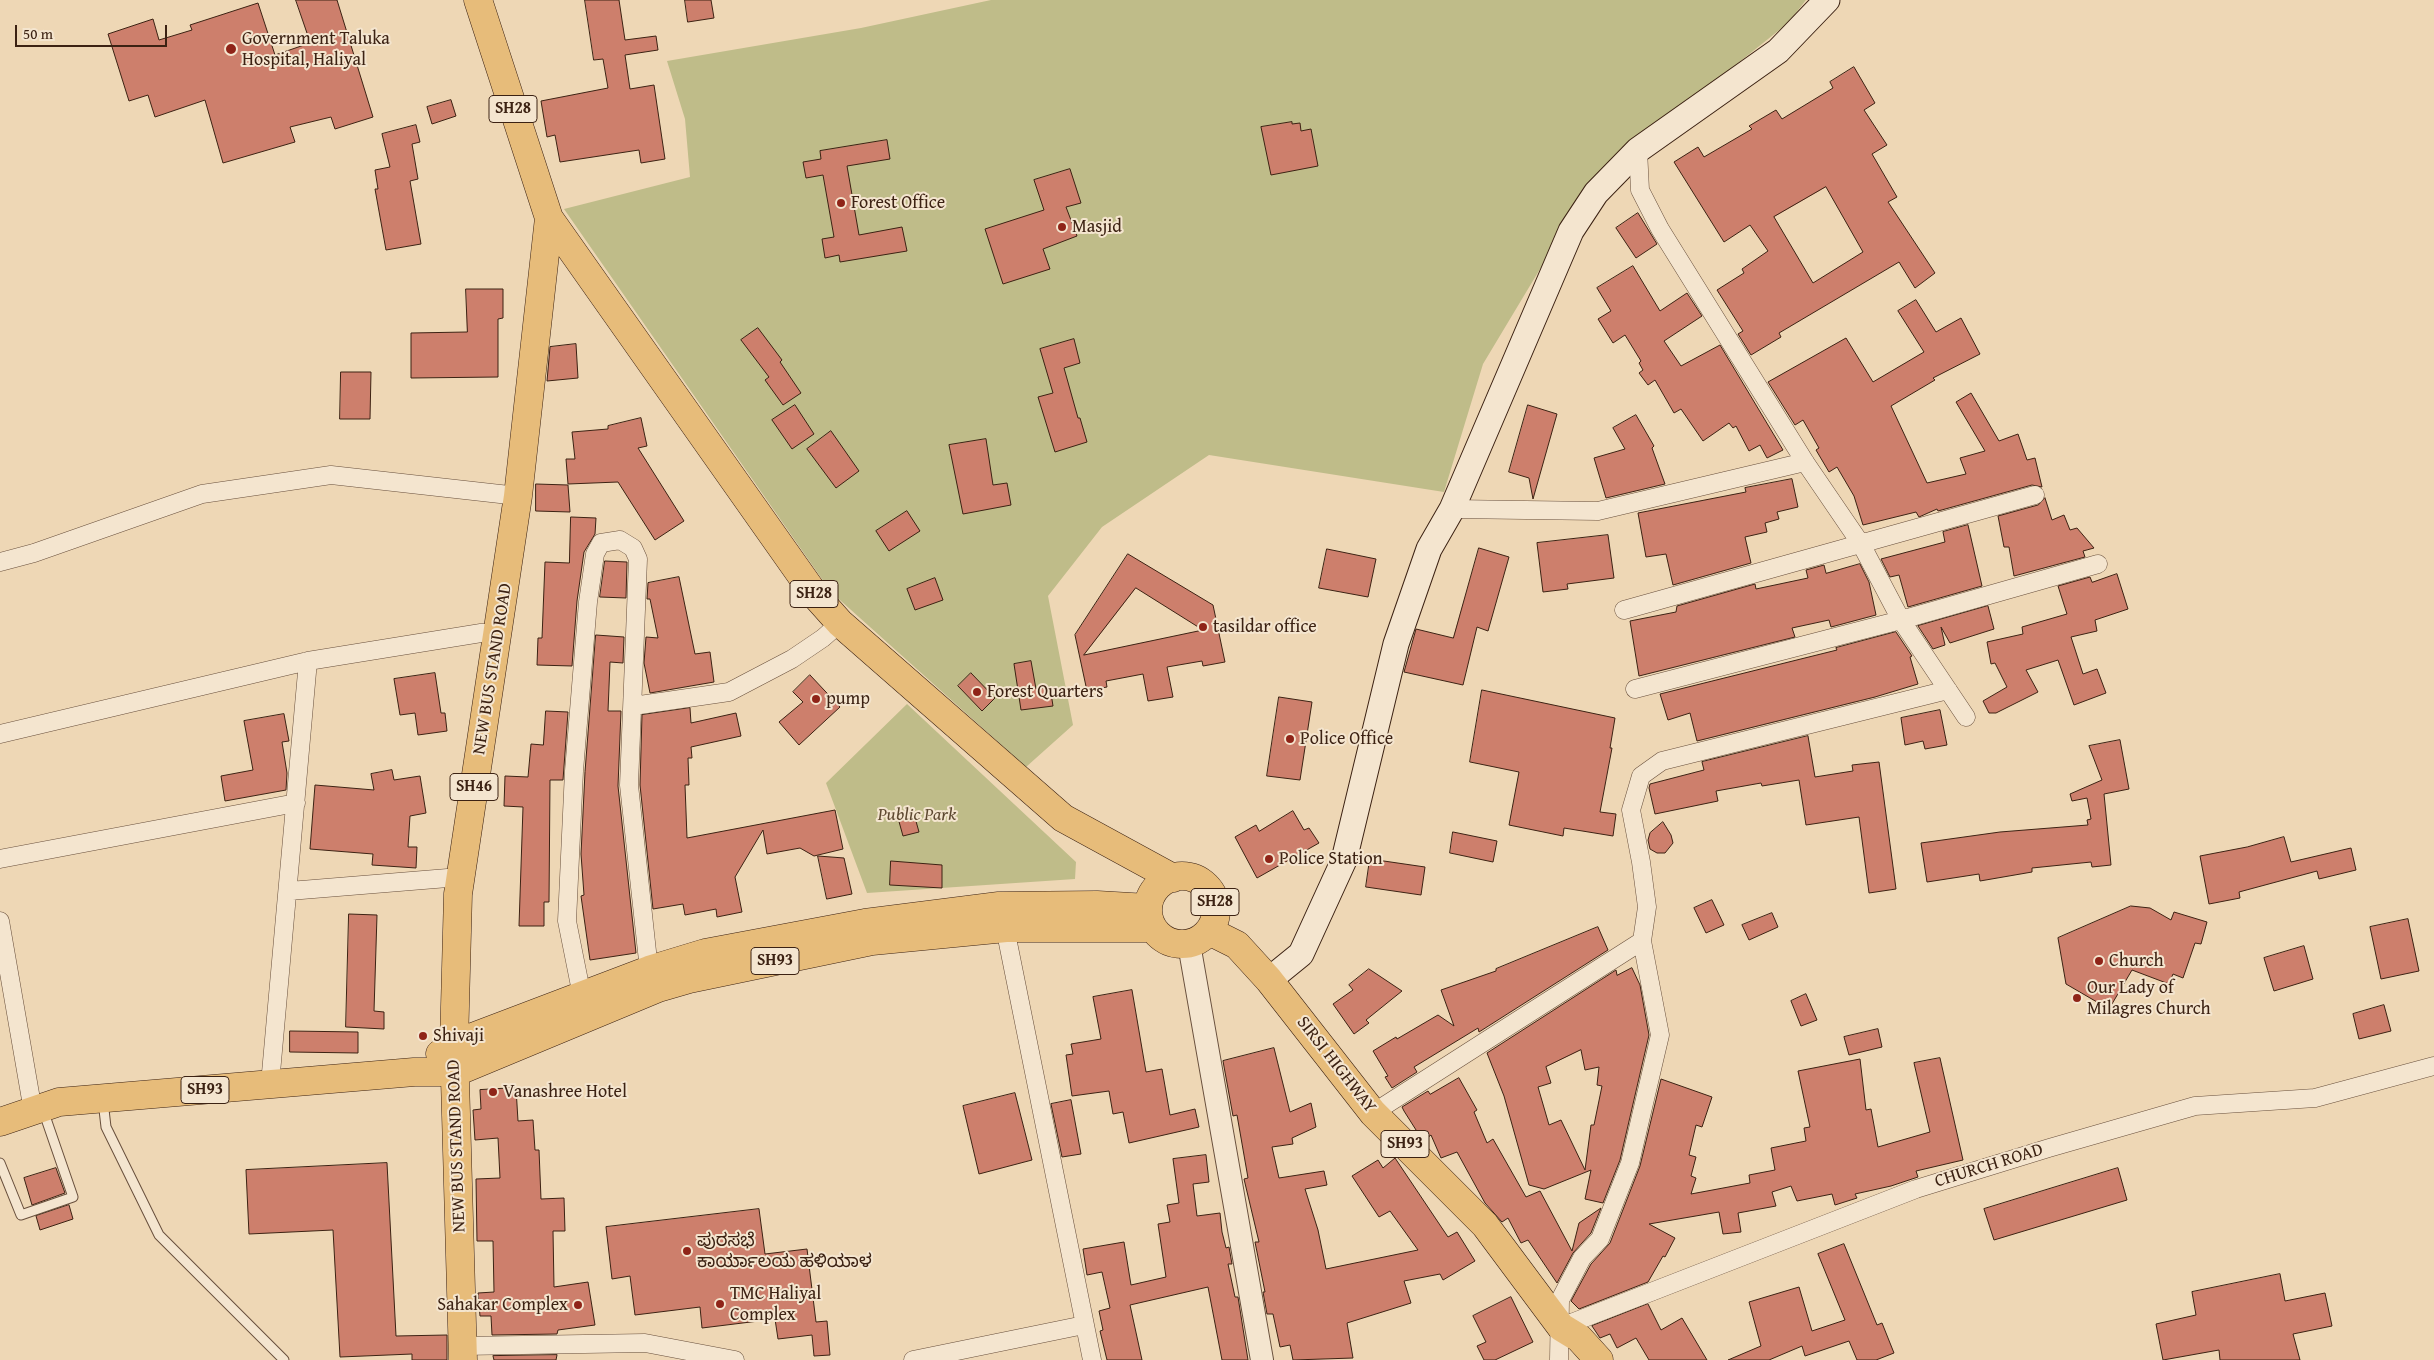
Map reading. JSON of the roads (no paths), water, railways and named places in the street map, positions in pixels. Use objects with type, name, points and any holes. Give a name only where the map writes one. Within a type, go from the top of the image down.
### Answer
[{"type":"main road","name":"SH28","points":[[478,0],[549,218],[815,595],[840,623],[1064,818],[1173,878]]},
{"type":"main road","points":[[1269,980],[1301,954],[1344,860],[1396,644],[1430,549],[1452,509],[1571,232],[1596,193],[1638,150],[1778,51],[1826,0]]},
{"type":"main road","name":"NEW BUS STAND ROAD","points":[[462,1353],[454,1044],[460,877],[499,633],[518,496],[549,218]]},
{"type":"main road","name":"SH28","points":[[1151,918],[1156,889],[1163,882],[1173,878],[1194,878],[1210,891],[1216,912],[1199,938]]},
{"type":"main road","name":"SH93","points":[[0,1122],[59,1102],[414,1072],[456,1072],[658,988],[689,979],[872,941],[1003,917],[1097,905],[1151,918]]},
{"type":"main road","name":"SH93","points":[[414,1072],[454,1044],[649,970],[705,953],[864,923],[1003,917]]},
{"type":"main road","points":[[1151,918],[1160,936],[1169,942],[1199,938]]},
{"type":"main road","name":"SIRSI HIGHWAY","points":[[1199,938],[1237,945],[1269,980],[1374,1113],[1485,1225],[1561,1327],[1579,1338],[1599,1360]]},
{"type":"street","points":[[1638,150],[1640,190],[1660,229],[1805,462],[1860,544],[1901,620],[1966,717]]},
{"type":"street","points":[[1452,509],[1598,511],[1805,462]]},
{"type":"street","points":[[0,562],[34,553],[202,494],[331,475],[518,496]]},
{"type":"street","points":[[1624,610],[2035,495]]},
{"type":"street","points":[[582,996],[567,921],[574,772],[587,621],[595,554],[601,543],[620,540],[633,548],[638,559],[629,786],[649,970]]},
{"type":"street","points":[[1635,689],[1901,620],[2098,564]]},
{"type":"street","points":[[633,706],[729,692],[792,659],[824,638],[840,623]]},
{"type":"street","points":[[0,734],[308,661],[482,633],[499,633]]},
{"type":"street","points":[[270,1084],[289,890],[308,661]]},
{"type":"street","points":[[1559,1360],[1560,1300],[1582,1258],[1600,1239],[1630,1163],[1660,1035],[1642,941],[1646,907],[1641,862],[1631,810],[1641,776],[1662,761],[1948,690]]},
{"type":"street","points":[[0,859],[296,803]]},
{"type":"street","points":[[289,890],[460,877]]},
{"type":"street","points":[[1003,917],[1092,1360]]},
{"type":"street","points":[[0,921],[38,1109]]},
{"type":"street","points":[[1199,938],[1262,1360]]},
{"type":"street","points":[[1374,1113],[1642,941]]},
{"type":"street","name":"CHURCH ROAD","points":[[1561,1327],[1916,1189],[2049,1148],[2195,1106],[2315,1098],[2434,1066]]},
{"type":"street","points":[[913,1360],[1084,1325]]},
{"type":"street","points":[[462,1353],[645,1344],[680,1356],[732,1360]]},
{"type":"lane","points":[[103,1098],[106,1127],[159,1235],[284,1360]]},
{"type":"lane","points":[[0,1163],[21,1215],[73,1197],[38,1109]]},
{"type":"place","name":"Government Taluka Hospital, Haliyal","points":[[231,49]]},
{"type":"place","name":"Forest Office","points":[[841,203]]},
{"type":"place","name":"Masjid","points":[[1062,227]]},
{"type":"place","name":"tasildar office","points":[[1203,627]]},
{"type":"place","name":"Forest Quarters","points":[[977,692]]},
{"type":"place","name":"pump","points":[[816,699]]},
{"type":"place","name":"Police Office","points":[[1290,739]]},
{"type":"place","name":"Police Station","points":[[1269,859]]},
{"type":"place","name":"Church","points":[[2099,961]]},
{"type":"place","name":"Our Lady of Milagres Church","points":[[2077,998]]},
{"type":"place","name":"Shivaji","points":[[423,1036]]},
{"type":"place","name":"Vanashree Hotel","points":[[493,1092]]},
{"type":"place","name":"ಪುರಸಭೆ ಕಾರ್ಯಾಲಯ ಹಳಿಯಾಳ","points":[[687,1251]]},
{"type":"place","name":"TMC Haliyal Complex","points":[[720,1304]]},
{"type":"place","name":"Sahakar Complex","points":[[578,1305]]},
{"type":"park label","name":"Public Park","points":[[917,815]]}]
